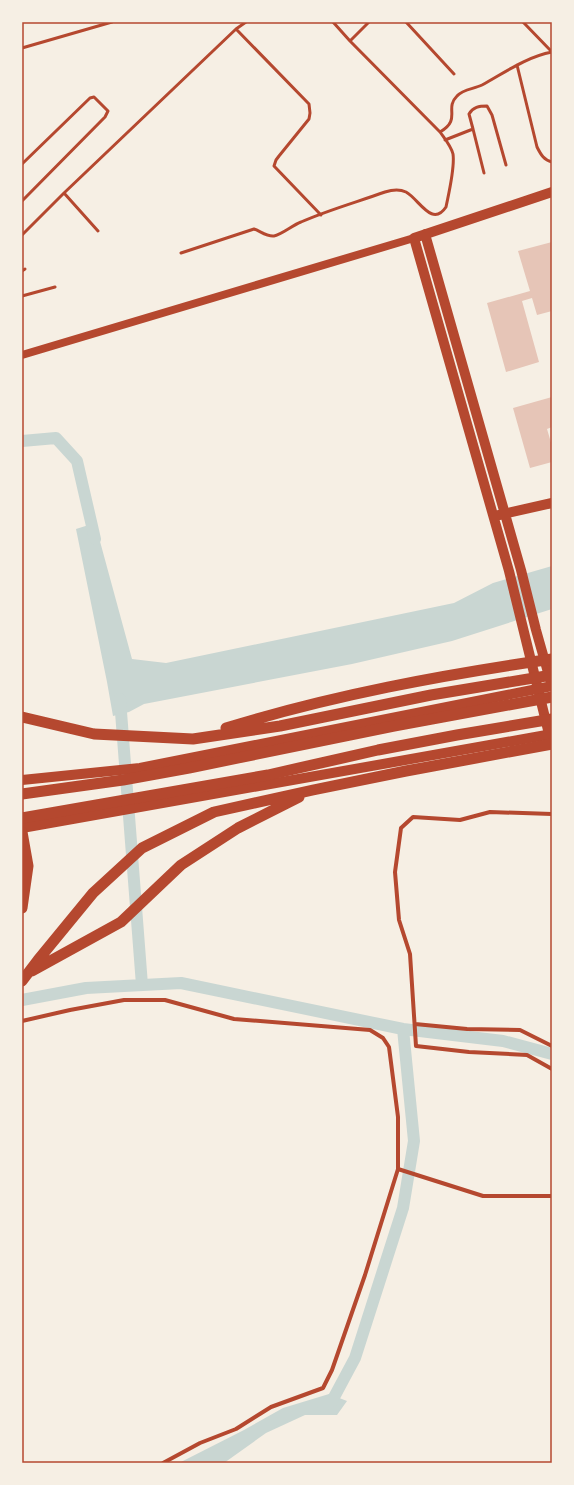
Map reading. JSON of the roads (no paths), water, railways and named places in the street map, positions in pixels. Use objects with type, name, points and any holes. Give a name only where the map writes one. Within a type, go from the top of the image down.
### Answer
[{"type":"highway","points":[[193,739],[257,719],[376,689],[454,674],[552,659]]},
{"type":"highway","points":[[22,717],[94,734],[193,739],[280,726],[431,695],[552,675]]},
{"type":"highway","points":[[22,794],[123,780],[394,726],[552,697]]},
{"type":"highway","points":[[22,818],[268,775],[378,750],[552,719]]},
{"type":"highway","points":[[22,981],[93,893],[142,848],[214,812],[551,737]]},
{"type":"highway","points":[[22,977],[121,922],[188,860],[238,828],[313,790]]},
{"type":"highway","points":[[22,832],[28,866],[22,908]]},
{"type":"main road","points":[[22,355],[414,238],[552,192]]},
{"type":"main road","points":[[22,780],[140,768],[552,686],[521,570],[425,234]]},
{"type":"main road","points":[[22,828],[551,737],[509,571],[414,238]]},
{"type":"main road","points":[[493,516],[552,503]]},
{"type":"street","points":[[552,814],[490,812],[460,820],[413,816],[400,828],[395,872],[399,920],[410,954],[416,1046],[469,1052],[527,1055],[552,1069]]},
{"type":"street","points":[[22,1022],[70,1010],[124,1000],[165,1000],[234,1019],[370,1030],[383,1038],[388,1047],[398,1117],[398,1169],[365,1275],[332,1370],[322,1388],[270,1407],[236,1429],[200,1442],[163,1463]]},
{"type":"street","points":[[414,1024],[467,1029],[520,1030],[552,1046]]},
{"type":"street","points":[[398,1169],[483,1196],[552,1196]]},
{"type":"lane","points":[[22,48],[112,22]]},
{"type":"lane","points":[[22,235],[236,29],[246,22]]},
{"type":"lane","points":[[181,253],[254,229],[267,235],[274,236],[300,222],[388,191],[405,191],[431,214],[436,215],[443,212],[446,207],[452,167],[453,154],[449,144],[440,132],[333,22]]},
{"type":"lane","points":[[350,41],[369,22]]},
{"type":"lane","points":[[406,22],[454,74]]},
{"type":"lane","points":[[523,22],[552,52]]},
{"type":"lane","points":[[236,29],[309,104],[309,119],[276,160],[274,166],[321,215]]},
{"type":"lane","points":[[440,132],[448,128],[452,121],[452,108],[457,95],[481,85],[517,65],[543,54],[552,52]]},
{"type":"lane","points":[[517,65],[537,147],[540,154],[546,160],[552,162]]},
{"type":"lane","points":[[22,164],[90,98],[94,97],[97,99],[105,108],[108,114],[105,118],[22,201]]},
{"type":"lane","points":[[484,173],[469,114],[474,108],[486,106],[492,115],[506,164]]},
{"type":"lane","points":[[446,140],[473,129]]},
{"type":"lane","points":[[64,193],[98,231]]},
{"type":"lane","points":[[22,296],[55,287]]},
{"type":"waterway","points":[[22,441],[56,438],[77,461],[95,539]]},
{"type":"waterway","points":[[120,699],[142,985]]},
{"type":"waterway","points":[[22,1000],[86,988],[181,983],[403,1029],[503,1041],[552,1054]]},
{"type":"waterway","points":[[323,1406],[332,1401],[355,1358],[403,1208],[414,1141],[403,1029]]}]
